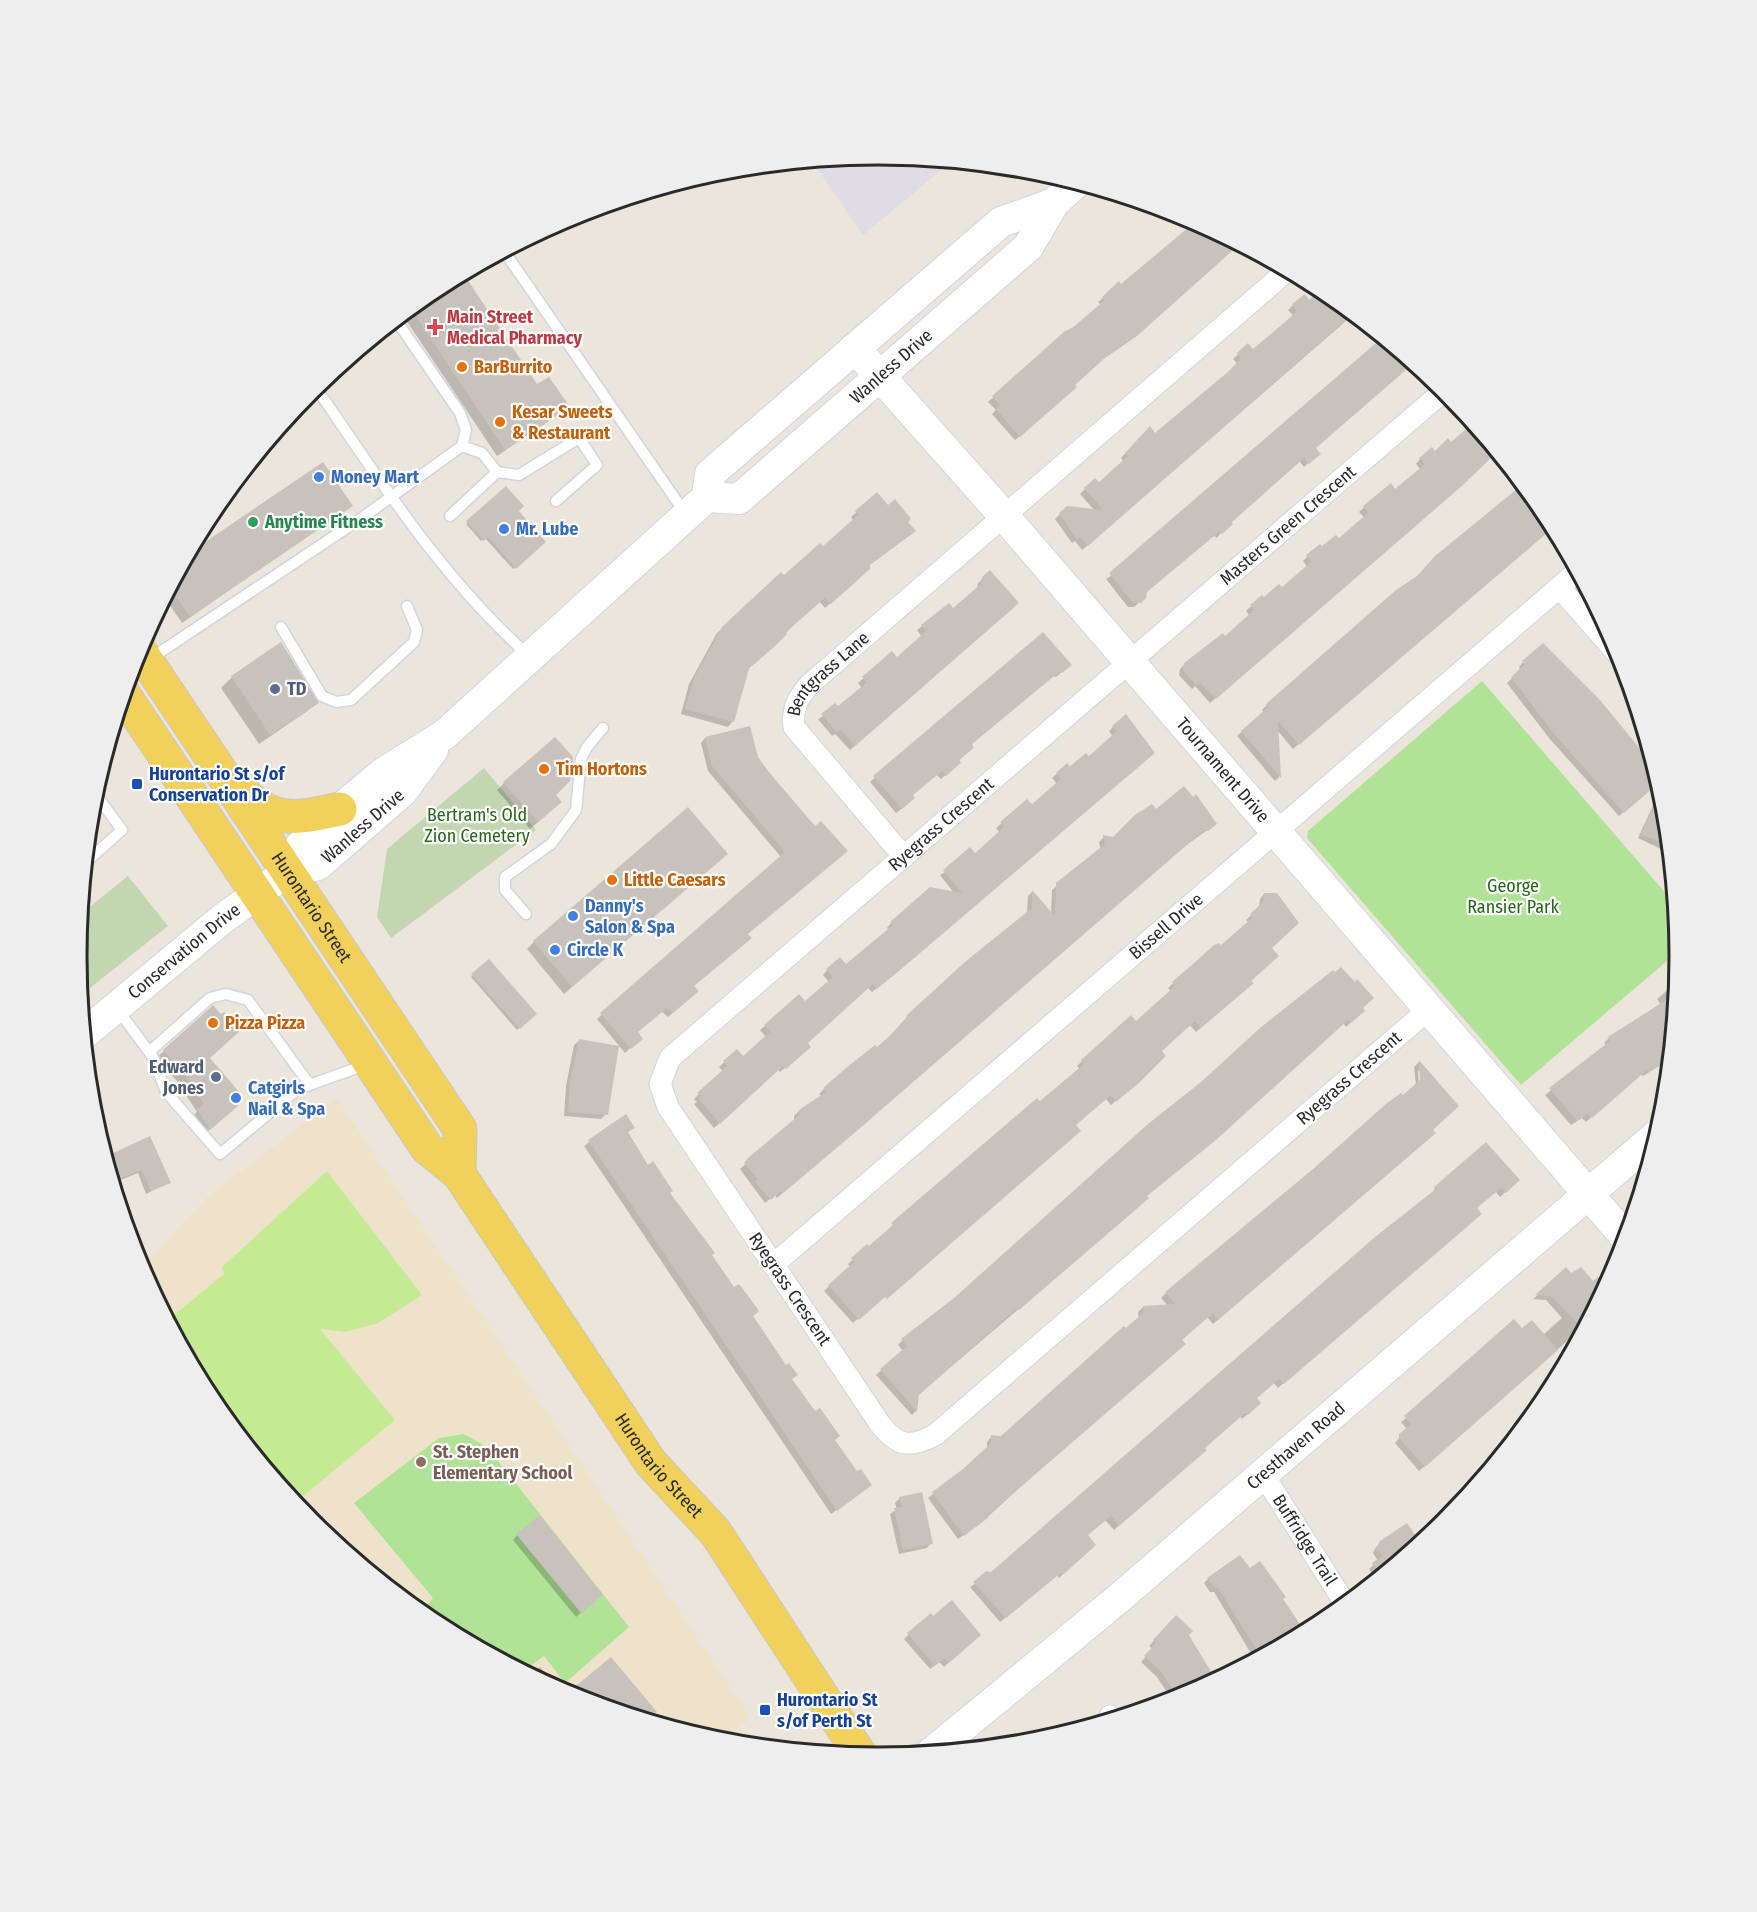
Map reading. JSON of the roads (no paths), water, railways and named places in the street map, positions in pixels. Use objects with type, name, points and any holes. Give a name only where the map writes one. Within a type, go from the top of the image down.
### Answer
[{"type":"main road","name":"Hurontario Street","points":[[145,658],[460,1129],[459,1174]]},
{"type":"main road","name":"Hurontario Street","points":[[129,702],[427,1148],[459,1174],[651,1463],[716,1533],[855,1747]]},
{"type":"main road","points":[[201,741],[240,789],[267,813],[297,817],[340,808]]},
{"type":"street","name":"Wanless Drive","points":[[697,506],[739,499],[1028,248],[1054,203],[1070,188]]},
{"type":"street","name":"Wanless Drive","points":[[286,872],[300,846],[340,808],[384,772],[444,735],[532,658],[697,506],[710,474],[1001,222],[1054,203]]},
{"type":"street","points":[[1004,516],[1282,276]]},
{"type":"street","name":"Tournament Drive","points":[[855,348],[1004,516],[1620,1231]]},
{"type":"street","name":"Masters Green Crescent","points":[[1128,662],[1438,396]]},
{"type":"street","name":"Bentgrass Lane","points":[[904,857],[805,744],[794,727],[792,712],[799,697],[809,685],[1004,516]]},
{"type":"street","name":"Bissell Drive","points":[[773,1265],[1572,576]]},
{"type":"street","points":[[1559,587],[1602,636]]},
{"type":"street","name":"Ryegrass Crescent","points":[[1128,662],[670,1058],[663,1072],[660,1084],[668,1107],[891,1437],[904,1444],[920,1443],[935,1435],[1428,1010]]},
{"type":"street","name":"Wanless Drive","points":[[286,872],[318,865],[393,799],[444,735]]},
{"type":"street","name":"Conservation Drive","points":[[91,1028],[221,920],[286,872]]},
{"type":"street","name":"Cresthaven Road","points":[[941,1745],[1119,1599],[1647,1144]]},
{"type":"street","name":"Buffridge Trail","points":[[1263,1474],[1341,1597]]},
{"type":"lane","points":[[508,257],[697,506]]},
{"type":"lane","points":[[148,650],[392,497],[462,446],[466,430],[460,413],[400,326]]},
{"type":"lane","points":[[321,394],[451,577],[488,619],[532,658]]},
{"type":"lane","points":[[462,446],[482,453],[497,472],[519,475],[579,438],[597,465],[556,501]]},
{"type":"lane","points":[[450,516],[497,472]]},
{"type":"lane","points":[[281,627],[322,696],[336,702],[351,700],[414,642],[417,630],[407,606]]},
{"type":"lane","points":[[526,914],[505,890],[505,877],[551,844],[576,810],[581,759],[587,747],[603,728]]},
{"type":"lane","points":[[94,855],[122,830],[102,803]]},
{"type":"lane","points":[[149,1052],[210,998],[217,995],[232,996],[248,1000],[310,1085]]},
{"type":"lane","points":[[116,1007],[149,1052],[166,1092],[220,1154],[298,1089],[370,1063]]},
{"type":"place","name":"Main Street Medical Pharmacy","points":[[435,327]]},
{"type":"place","name":"BarBurrito","points":[[462,367]]},
{"type":"place","name":"Kesar Sweets & Restaurant","points":[[500,422]]},
{"type":"place","name":"Money Mart","points":[[319,477]]},
{"type":"place","name":"Anytime Fitness","points":[[253,522]]},
{"type":"place","name":"Mr. Lube","points":[[504,529]]},
{"type":"place","name":"TD","points":[[275,689]]},
{"type":"place","name":"Tim Hortons","points":[[544,769]]},
{"type":"place","name":"Hurontario St s/of Conservation Dr","points":[[137,784]]},
{"type":"place","name":"Little Caesars","points":[[612,880]]},
{"type":"place","name":"Danny's Salon & Spa","points":[[573,916]]},
{"type":"place","name":"Circle K","points":[[555,950]]},
{"type":"place","name":"Pizza Pizza","points":[[213,1023]]},
{"type":"place","name":"Edward Jones","points":[[216,1077]]},
{"type":"place","name":"Catgirls Nail & Spa","points":[[236,1098]]},
{"type":"place","name":"St. Stephen Elementary School","points":[[421,1462]]},
{"type":"place","name":"Hurontario St s/of Perth St","points":[[765,1710]]},
{"type":"park label","name":"Bertram's Old Zion Cemetery","points":[[477,825]]},
{"type":"park label","name":"George Ransier Park","points":[[1513,896]]}]
